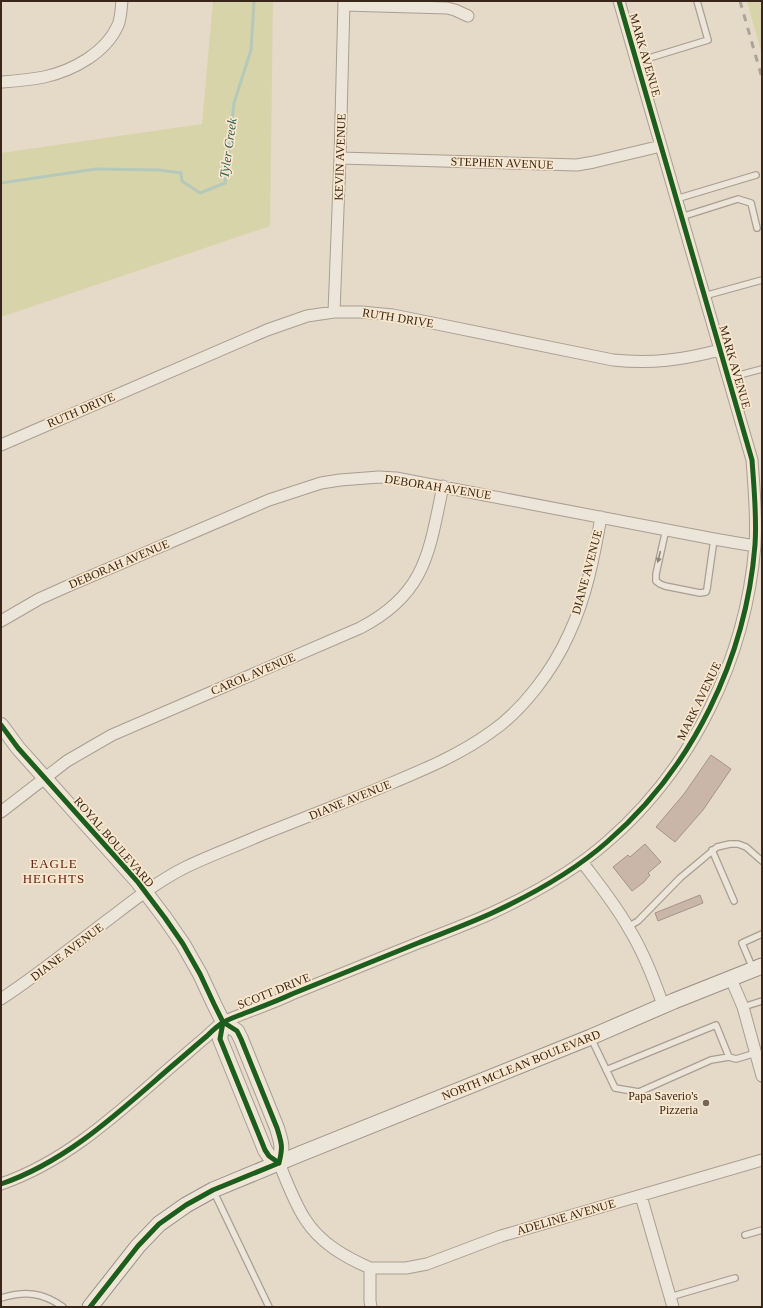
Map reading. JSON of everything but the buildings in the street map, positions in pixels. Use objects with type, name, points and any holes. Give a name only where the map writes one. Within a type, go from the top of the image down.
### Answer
[{"type":"main road","name":"NORTH MCLEAN BOULEVARD","points":[[90,1307],[138,1246],[158,1224],[186,1205],[213,1190],[759,968]]},
{"type":"street","points":[[1,82],[25,80],[53,74],[73,66],[95,53],[105,45],[119,24],[122,1]]},
{"type":"street","name":"MARK AVENUE","points":[[582,862],[630,821],[648,801],[669,776],[703,723],[718,692],[737,640],[746,603],[757,540],[758,487],[752,460],[618,1]]},
{"type":"street","points":[[344,3],[447,8],[468,16]]},
{"type":"street","name":"KEVIN AVENUE","points":[[334,312],[344,3]]},
{"type":"street","name":"STEPHEN AVENUE","points":[[340,158],[577,165],[661,146]]},
{"type":"street","name":"RUTH DRIVE","points":[[1,445],[273,328],[307,316],[334,312],[350,311],[393,314],[613,360],[633,362],[663,361],[720,350]]},
{"type":"street","name":"DEBORAH AVENUE","points":[[1,621],[39,599],[269,500],[321,483],[340,480],[379,477],[396,478],[714,539],[757,540]]},
{"type":"street","name":"CAROL AVENUE","points":[[1,812],[67,761],[112,735],[360,628],[386,613],[411,587],[421,572],[431,541],[443,486]]},
{"type":"street","name":"DIANE AVENUE","points":[[1,999],[23,985],[145,891],[188,866],[426,769],[463,751],[493,731],[513,714],[535,690],[555,661],[569,635],[581,604],[602,517]]},
{"type":"street","name":"ROYAL BOULEVARD","points":[[1,725],[18,748],[44,778],[137,880],[165,918],[200,974],[222,1022],[220,1039],[262,1143],[269,1156],[279,1163],[305,1220],[318,1235],[334,1249],[348,1258],[370,1268]]},
{"type":"street","points":[[582,862],[612,902],[628,927],[637,943],[664,1006]]},
{"type":"street","name":"SCOTT DRIVE","points":[[1,1184],[14,1180],[42,1166],[75,1146],[102,1127],[222,1022],[490,914],[553,881],[582,862]]},
{"type":"street","points":[[731,979],[743,1007],[762,1076]]},
{"type":"street","name":"ROYAL BOULEVARD","points":[[222,1022],[236,1031],[244,1046],[282,1144],[279,1163]]},
{"type":"street","name":"ADELINE AVENUE","points":[[370,1268],[406,1268],[427,1264],[501,1236],[762,1160]]},
{"type":"street","points":[[641,1196],[672,1302]]},
{"type":"street","points":[[370,1268],[371,1307]]},
{"type":"lane","points":[[636,62],[708,40],[697,1]]},
{"type":"lane","points":[[676,199],[756,175]]},
{"type":"lane","points":[[681,217],[738,199],[751,203],[757,228]]},
{"type":"lane","points":[[704,296],[762,280]]},
{"type":"lane","points":[[728,378],[762,369]]},
{"type":"lane","points":[[666,529],[656,574],[656,581],[660,584],[700,593],[706,592],[707,589],[714,539]]},
{"type":"lane","points":[[628,927],[638,921],[680,878],[712,850],[723,845],[738,844],[746,847],[762,861]]},
{"type":"lane","points":[[712,850],[734,901]]},
{"type":"lane","points":[[759,968],[742,943],[762,934]]},
{"type":"lane","points":[[743,1007],[762,1001]]},
{"type":"lane","points":[[606,1070],[716,1025],[729,1057]]},
{"type":"lane","points":[[591,1037],[615,1088],[639,1092],[711,1060],[729,1057],[736,1059],[756,1053]]},
{"type":"lane","points":[[213,1190],[269,1307]]},
{"type":"lane","points":[[745,1235],[762,1230]]},
{"type":"lane","points":[[672,1302],[735,1278]]},
{"type":"lane","points":[[1,1298],[15,1294],[34,1294],[45,1296],[63,1307]]},
{"type":"shaded area","points":[[213,1],[273,1],[270,226],[1,317],[1,153],[202,124]]},
{"type":"shaded area","points":[[747,1],[762,1],[762,55]]},
{"type":"waterway","name":"Tyler Creek","points":[[1,183],[96,169],[159,170],[181,173],[182,181],[200,193],[225,183],[234,103],[251,50],[254,1]]},
{"type":"railway","points":[[740,1],[762,78]]},
{"type":"cycle path","points":[[1,1184],[49,1162],[92,1133],[113,1117],[215,1028],[224,1022],[483,917],[507,906],[566,873],[594,853],[638,813],[665,780],[689,745],[710,708],[727,669],[740,629],[750,587],[756,534],[752,460],[619,1]]},
{"type":"cycle path","points":[[1,725],[18,748],[137,881],[183,944],[200,974],[223,1022],[220,1039],[265,1150],[269,1156],[279,1163]]},
{"type":"cycle path","points":[[223,1022],[237,1031],[277,1128],[281,1146],[279,1163]]},
{"type":"cycle path","points":[[90,1307],[138,1246],[159,1224],[186,1205],[213,1190],[279,1163]]},
{"type":"place","name":"Papa Saverio's Pizzeria","points":[[706,1103]]},
{"type":"district","name":"EAGLE HEIGHTS","points":[[54,870]]}]
